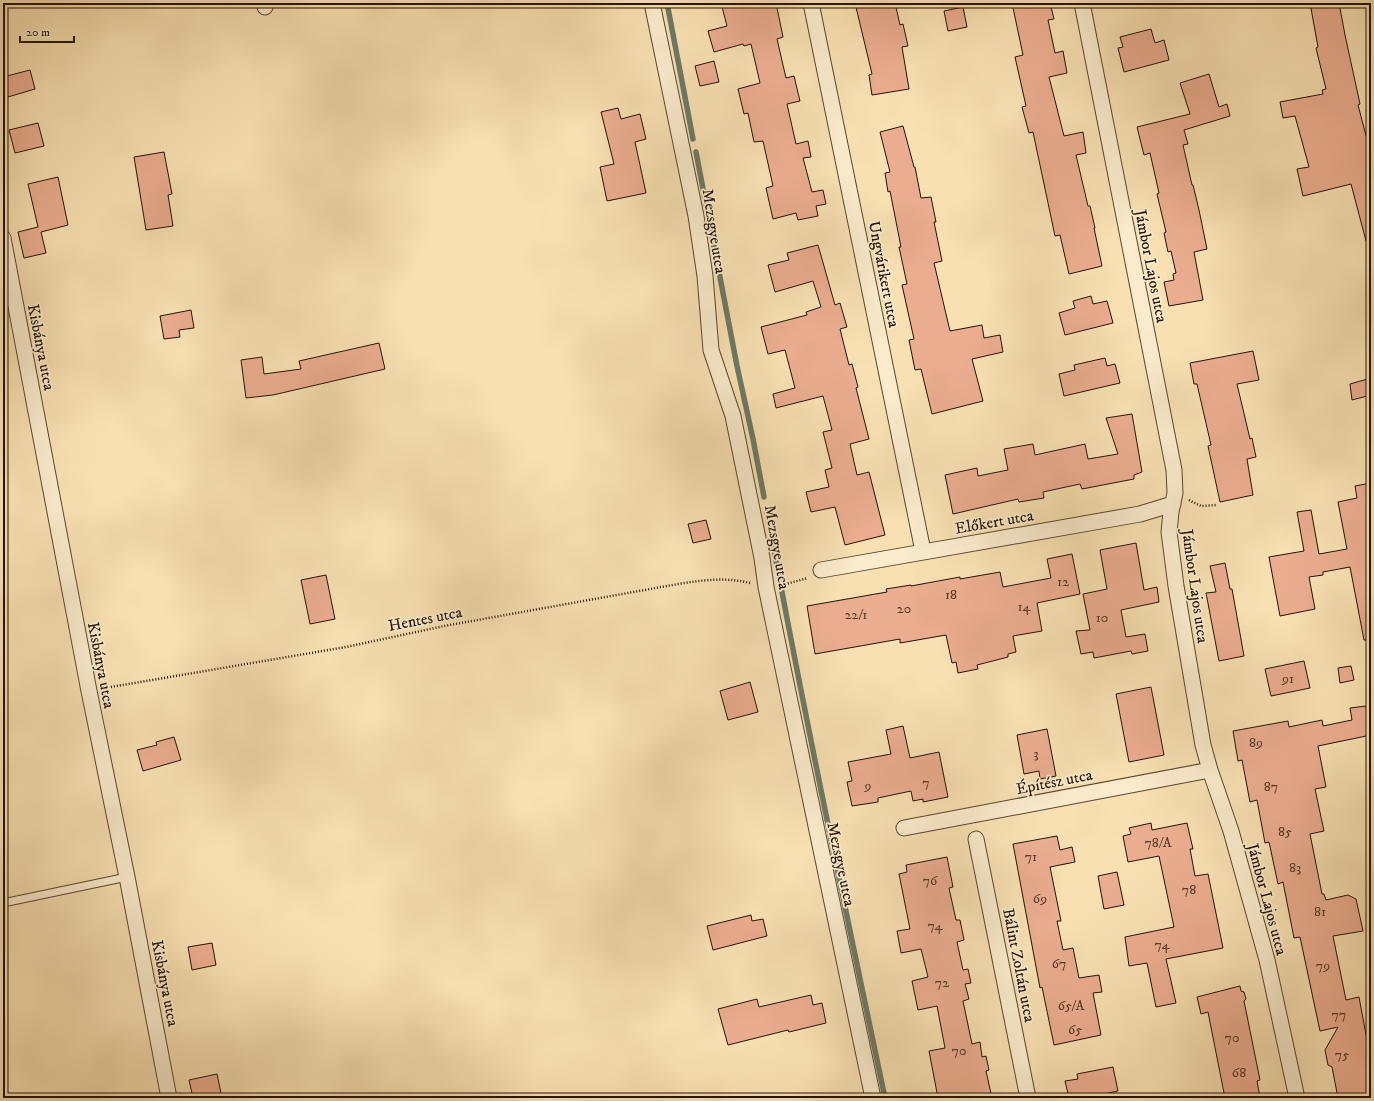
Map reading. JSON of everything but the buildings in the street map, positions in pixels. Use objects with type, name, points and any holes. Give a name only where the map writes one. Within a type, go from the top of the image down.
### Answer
[{"type":"street","name":"Mezsgye utca","points":[[652,3],[701,244],[711,350],[733,416],[761,550],[766,587],[873,1098]]},
{"type":"street","name":"Ungvárikert utca","points":[[811,3],[923,551]]},
{"type":"street","name":"Jámbor Lajos utca","points":[[1082,3],[1174,470],[1175,493],[1169,522],[1169,532],[1174,575],[1203,745],[1231,831],[1267,960],[1297,1098]]},
{"type":"street","name":"Kisbánya utca","points":[[3,238],[89,691],[127,876],[169,1098]]},
{"type":"street","name":"Előkert utca","points":[[821,570],[1140,514],[1173,504]]},
{"type":"street","name":"Építész utca","points":[[904,828],[1210,770]]},
{"type":"street","name":"Bálint Zoltán utca","points":[[976,839],[1028,1098]]},
{"type":"lane","points":[[3,903],[127,876]]},
{"type":"path","points":[[787,584],[808,579],[821,570]]},
{"type":"path","name":"Hentes utca","points":[[89,691],[346,646],[444,626],[704,580],[731,579],[766,587]]},
{"type":"waterway","points":[[667,3],[693,139]]},
{"type":"waterway","points":[[696,152],[764,497]]},
{"type":"waterway","points":[[767,512],[809,732],[885,1098]]}]
